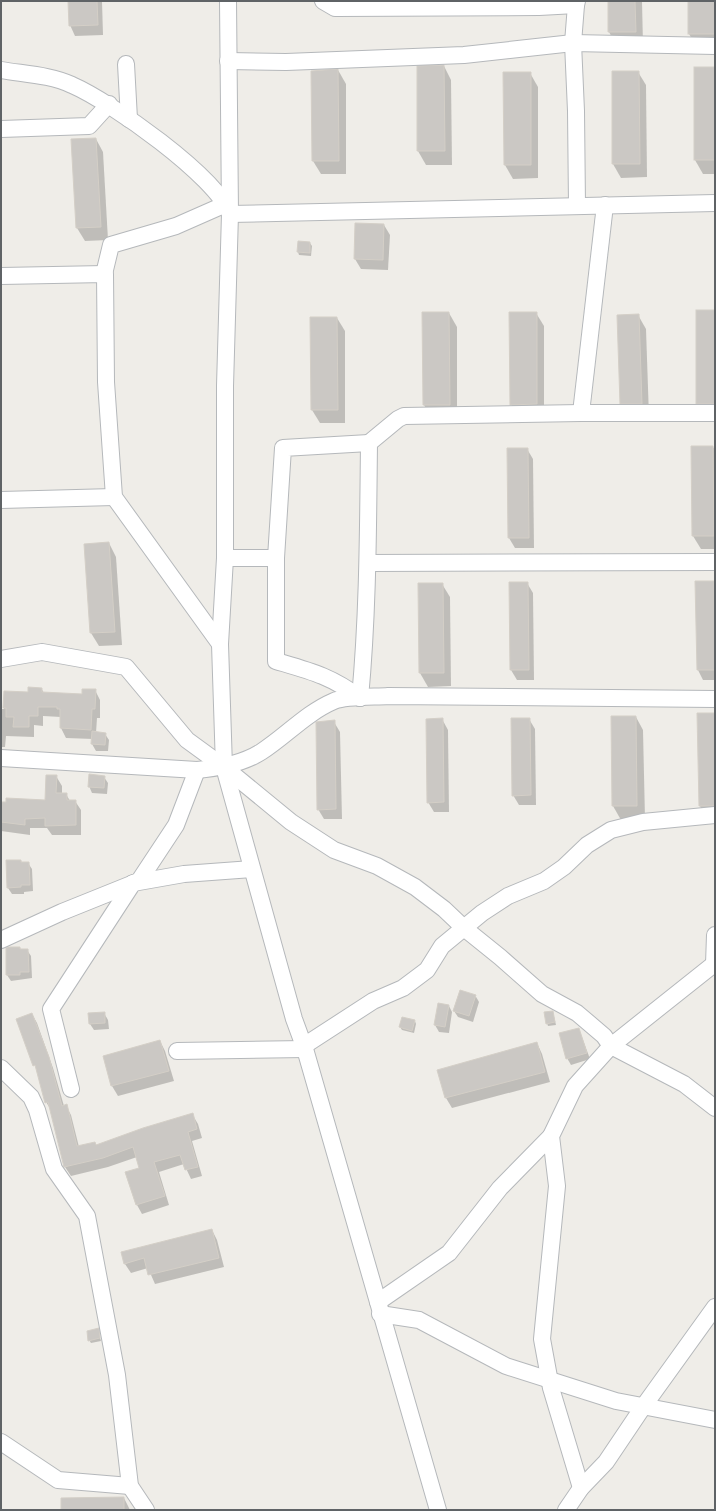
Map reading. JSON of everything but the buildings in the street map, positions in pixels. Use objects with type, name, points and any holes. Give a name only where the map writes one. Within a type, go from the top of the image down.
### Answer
[{"type":"street","points":[[228,1],[225,558],[220,644],[224,767],[294,1019],[438,1510]]},
{"type":"street","points":[[324,1],[335,8],[531,7],[576,3],[573,43],[576,111],[577,206]]},
{"type":"street","points":[[228,61],[286,62],[464,55],[573,43],[715,46]]},
{"type":"street","points":[[126,64],[129,119]]},
{"type":"street","points":[[1,70],[71,84],[109,104],[182,158],[228,209]]},
{"type":"street","points":[[1,130],[89,126],[109,104]]},
{"type":"street","points":[[220,644],[114,497],[106,382],[104,274],[111,245],[228,209],[577,206],[715,203]]},
{"type":"street","points":[[581,413],[605,205]]},
{"type":"street","points":[[1,276],[104,274]]},
{"type":"street","points":[[360,698],[343,685],[323,675],[276,661],[276,558],[283,448],[368,443],[398,419],[404,416],[581,413],[715,413]]},
{"type":"street","points":[[360,698],[364,653],[368,563],[368,443]]},
{"type":"street","points":[[1,500],[114,497]]},
{"type":"street","points":[[225,558],[276,558]]},
{"type":"street","points":[[368,563],[715,562]]},
{"type":"street","points":[[1,659],[42,652],[126,667],[187,740],[224,767],[291,822],[334,850],[377,866],[415,887],[444,909],[464,928],[542,994],[577,1013],[604,1036],[611,1046],[684,1084],[715,1108]]},
{"type":"street","points":[[1,758],[197,770],[224,767],[261,753],[311,714],[335,700],[388,696],[715,700]]},
{"type":"street","points":[[1,940],[62,912],[138,881],[176,825],[197,770]]},
{"type":"street","points":[[177,1051],[303,1047],[373,1001],[403,988],[427,970],[442,946],[464,928],[508,896],[544,881],[587,845],[611,830],[643,822],[715,815]]},
{"type":"street","points":[[71,1089],[51,1009],[133,883],[184,874],[252,869]]},
{"type":"street","points":[[379,1308],[449,1253],[500,1188],[551,1136],[575,1086],[611,1046],[714,964],[715,935]]},
{"type":"street","points":[[1,1068],[31,1097],[37,1110],[54,1169],[86,1216],[118,1374],[130,1486],[146,1510]]},
{"type":"street","points":[[551,1136],[557,1186],[542,1340],[549,1380],[581,1488]]},
{"type":"street","points":[[566,1510],[581,1488],[606,1462],[643,1407],[715,1307]]},
{"type":"street","points":[[379,1308],[419,1320],[506,1366],[616,1401],[715,1420]]},
{"type":"street","points":[[1,1442],[58,1480],[130,1486]]}]
